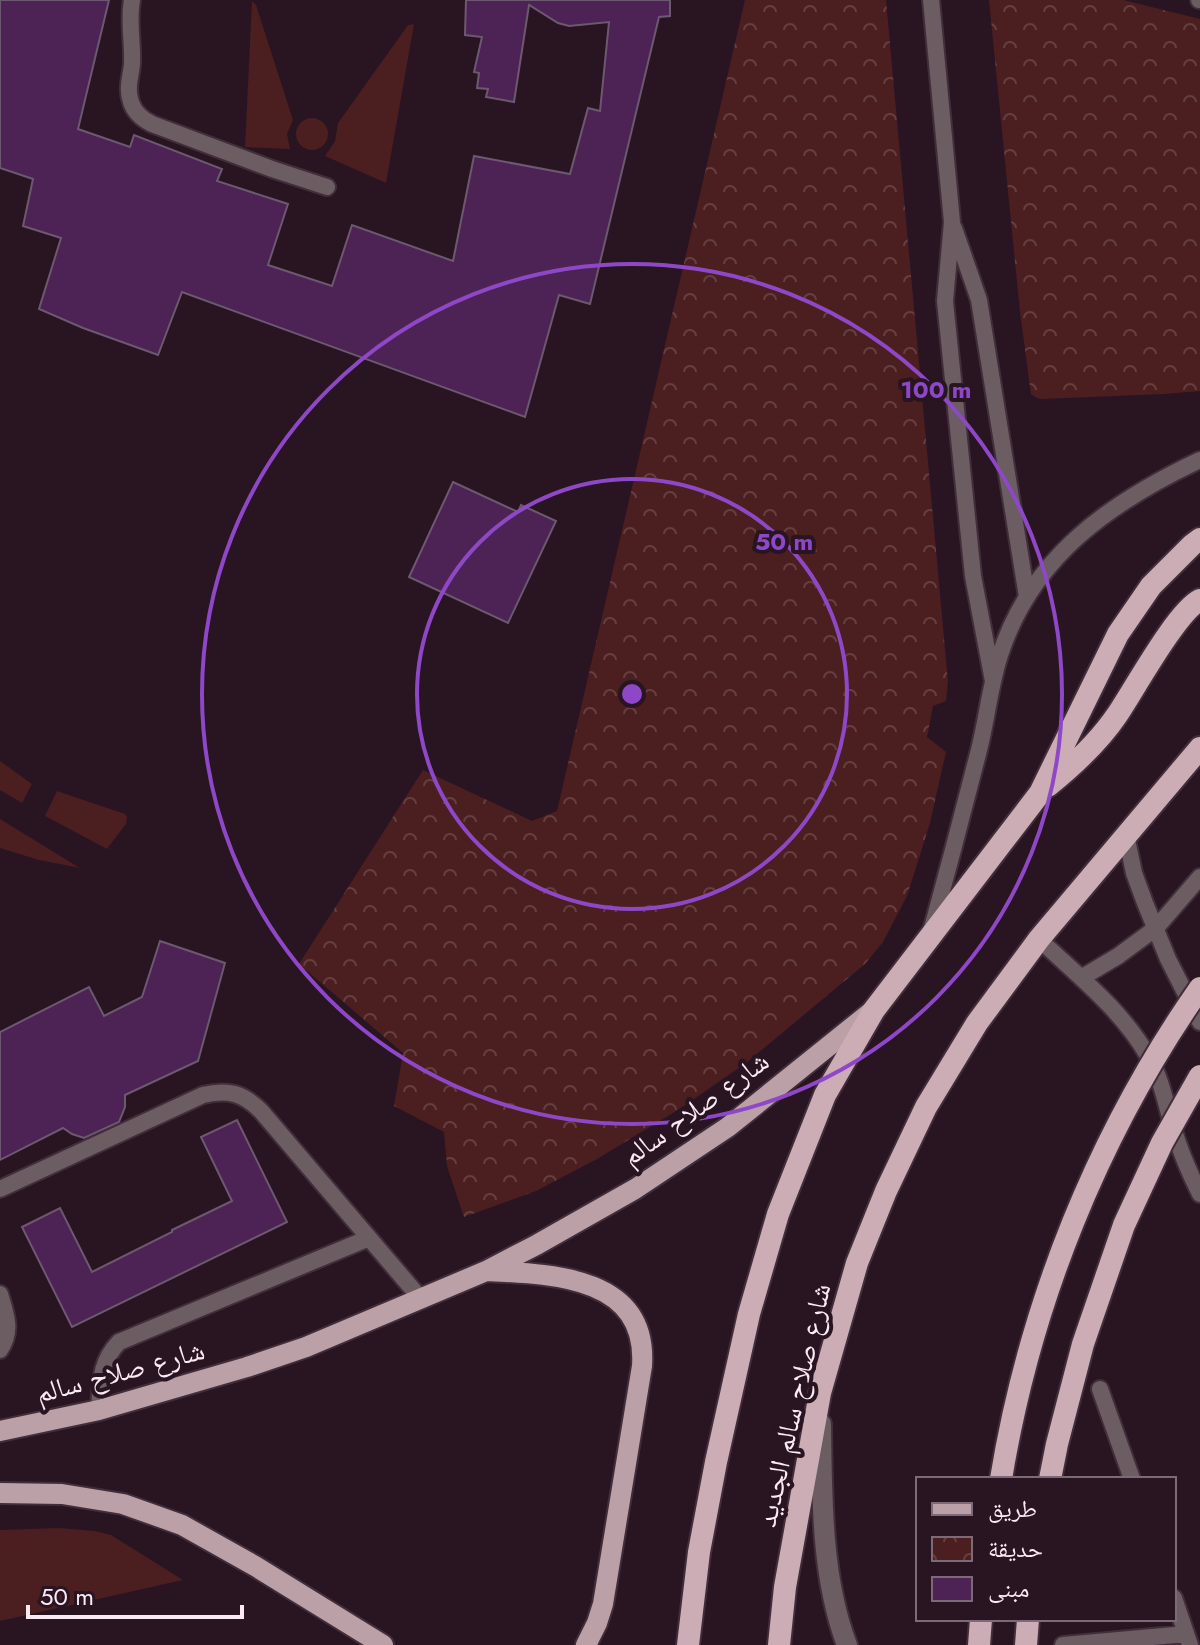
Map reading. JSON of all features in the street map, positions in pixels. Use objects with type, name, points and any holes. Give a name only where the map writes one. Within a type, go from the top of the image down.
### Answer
[{"type":"highway","name":"شارع صلاح سالم","points":[[874,1010],[1040,793],[1118,634],[1151,586],[1200,539]]},
{"type":"highway","points":[[1040,793],[1100,737],[1181,617],[1195,601],[1200,600]]},
{"type":"highway","points":[[1039,939],[1200,748]]},
{"type":"highway","name":"شارع صلاح سالم الجديد","points":[[779,1645],[785,1587],[820,1393],[857,1263],[919,1121],[977,1023],[1039,939]]},
{"type":"highway","points":[[1001,1477],[1033,1334],[1066,1237],[1119,1120],[1200,988]]},
{"type":"highway","points":[[688,1645],[699,1552],[716,1462],[749,1314],[774,1228],[825,1095],[874,1010]]},
{"type":"highway","points":[[1050,1477],[1083,1344],[1124,1225],[1162,1143],[1200,1076]]},
{"type":"highway","points":[[979,1645],[981,1621]]},
{"type":"highway","points":[[1026,1645],[1028,1621]]},
{"type":"main road","name":"شارع صلاح سالم","points":[[0,1431],[99,1410],[247,1367],[306,1347],[486,1271],[635,1189],[728,1127],[874,1010]]},
{"type":"main road","points":[[486,1271],[551,1275],[605,1292],[627,1309],[641,1335],[642,1366],[603,1604],[586,1645]]},
{"type":"main road","points":[[0,1493],[62,1494],[123,1504],[182,1525],[383,1645]]},
{"type":"street","points":[[820,1393],[823,1521],[832,1589],[847,1645]]},
{"type":"lane","points":[[132,0],[129,93],[136,112],[152,124],[327,187]]},
{"type":"lane","points":[[931,0],[952,222],[945,301],[973,576],[993,681]]},
{"type":"lane","points":[[952,222],[979,300],[1027,597]]},
{"type":"lane","points":[[931,933],[980,747],[993,681],[1007,637],[1027,597],[1064,548],[1087,528],[1130,497],[1200,460]]},
{"type":"lane","points":[[1126,835],[1134,873],[1168,959],[1200,1022]]},
{"type":"lane","points":[[1081,978],[1156,928],[1200,877]]},
{"type":"lane","points":[[1039,939],[1120,1016],[1149,1057],[1200,1194]]},
{"type":"lane","points":[[0,1189],[203,1095],[215,1092],[238,1094],[261,1111],[421,1299]]},
{"type":"lane","points":[[1175,1133],[1177,1120],[1184,1109],[1200,1101]]},
{"type":"lane","points":[[99,1410],[103,1366],[108,1354],[119,1342],[369,1238]]},
{"type":"lane","points":[[0,1294],[8,1319],[8,1332],[0,1350]]},
{"type":"lane","points":[[1100,1389],[1131,1477]]},
{"type":"lane","points":[[1063,1645],[1188,1640],[1176,1604]]},
{"type":"green space","points":[[745,0],[886,0],[948,682],[946,701],[933,706],[927,737],[946,752],[930,823],[907,896],[883,942],[865,964],[746,1063],[681,1108],[597,1159],[536,1191],[464,1217],[447,1166],[444,1132],[394,1106],[403,1053],[299,964],[423,770],[532,821],[557,811]]},
{"type":"green space","points":[[989,0],[1123,0],[1200,19],[1200,391],[1041,399],[1031,394]]},
{"type":"green space","points":[[252,1],[256,5],[293,120],[287,134],[290,149],[245,147]]},
{"type":"green space","points":[[414,24],[386,183],[325,156],[335,141],[338,123],[408,25]]},
{"type":"green space","points":[[312,118],[323,123],[328,134],[323,145],[312,150],[301,145],[296,134],[301,123]]},
{"type":"green space","points":[[0,761],[32,784],[22,803],[0,790]]},
{"type":"green space","points":[[57,791],[125,814],[126,824],[107,849],[45,816]]},
{"type":"green space","points":[[0,819],[80,868],[0,848]]},
{"type":"green space","points":[[59,1528],[111,1535],[183,1580],[0,1621],[0,1530]]},
{"type":"building","points":[[0,0],[109,0],[78,129],[130,147],[134,135],[222,169],[217,181],[288,204],[268,265],[332,286],[352,225],[453,261],[474,156],[570,174],[588,108],[600,111],[609,22],[569,26],[558,23],[529,5],[514,102],[486,97],[488,89],[477,88],[479,73],[474,72],[482,37],[465,35],[466,0],[670,0],[670,16],[659,17],[590,304],[559,295],[525,417],[182,292],[158,355],[39,309],[61,238],[23,226],[33,179],[0,168]]},
{"type":"building","points":[[453,482],[518,512],[521,505],[556,521],[508,623],[409,577]]},
{"type":"building","points":[[160,941],[225,963],[198,1061],[125,1095],[125,1107],[119,1122],[84,1138],[63,1128],[0,1160],[0,1032],[89,987],[104,1016],[142,997]]},
{"type":"building","points":[[237,1120],[287,1222],[72,1327],[22,1227],[60,1208],[92,1272],[232,1201],[201,1137]]}]
